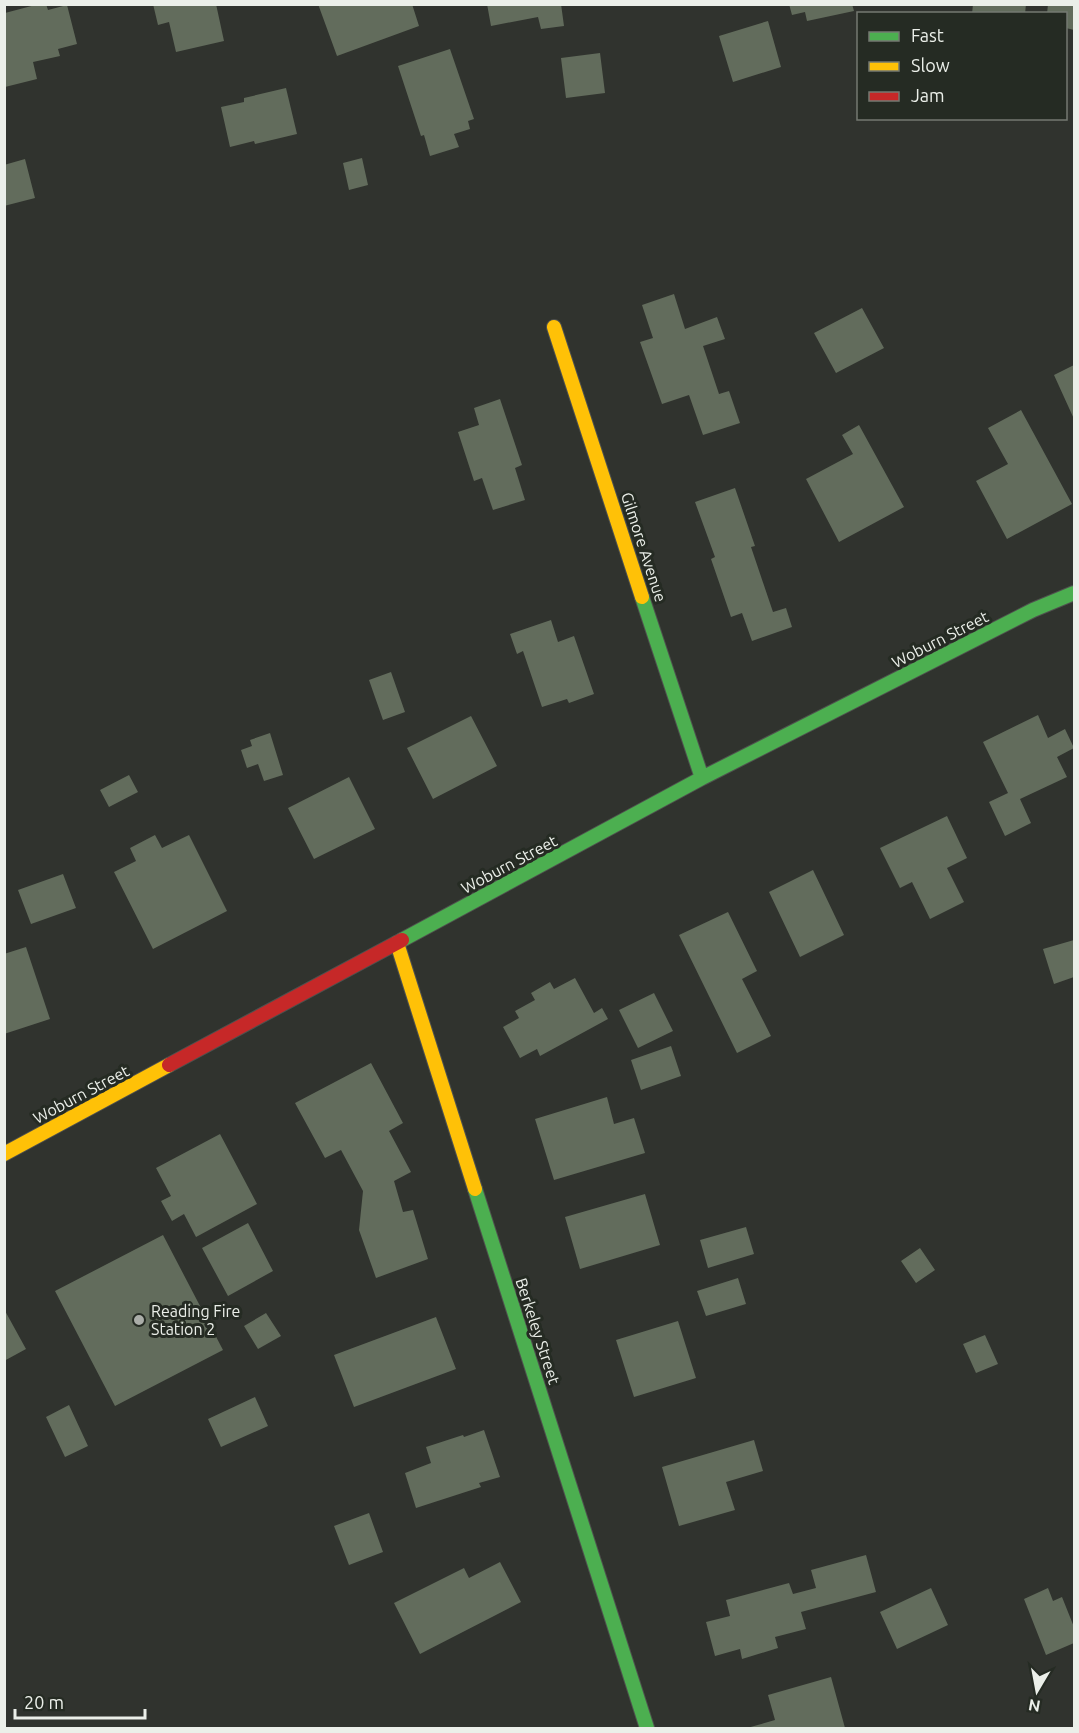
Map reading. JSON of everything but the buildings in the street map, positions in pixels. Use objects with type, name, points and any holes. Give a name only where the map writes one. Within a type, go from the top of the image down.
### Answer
[{"type":"street","name":"Gilmore Avenue","points":[[554,327],[702,777]]},
{"type":"street","name":"Woburn Street","points":[[1033,610],[1074,583]]},
{"type":"street","name":"Woburn Street","points":[[4,1154],[702,777],[1033,610],[1074,593]]},
{"type":"street","name":"Berkeley Street","points":[[397,943],[647,1728]]},
{"type":"traffic: fast","points":[[402,940],[702,778],[1033,610],[1074,593]]},
{"type":"traffic: fast","points":[[642,597],[702,778]]},
{"type":"traffic: fast","points":[[475,1189],[647,1728]]},
{"type":"traffic: slow","points":[[554,327],[642,597]]},
{"type":"traffic: slow","points":[[397,943],[475,1189]]},
{"type":"traffic: slow","points":[[4,1154],[169,1065]]},
{"type":"traffic: jam","points":[[169,1065],[402,940]]},
{"type":"place","name":"Reading Fire Station 2","points":[[139,1320]]}]
